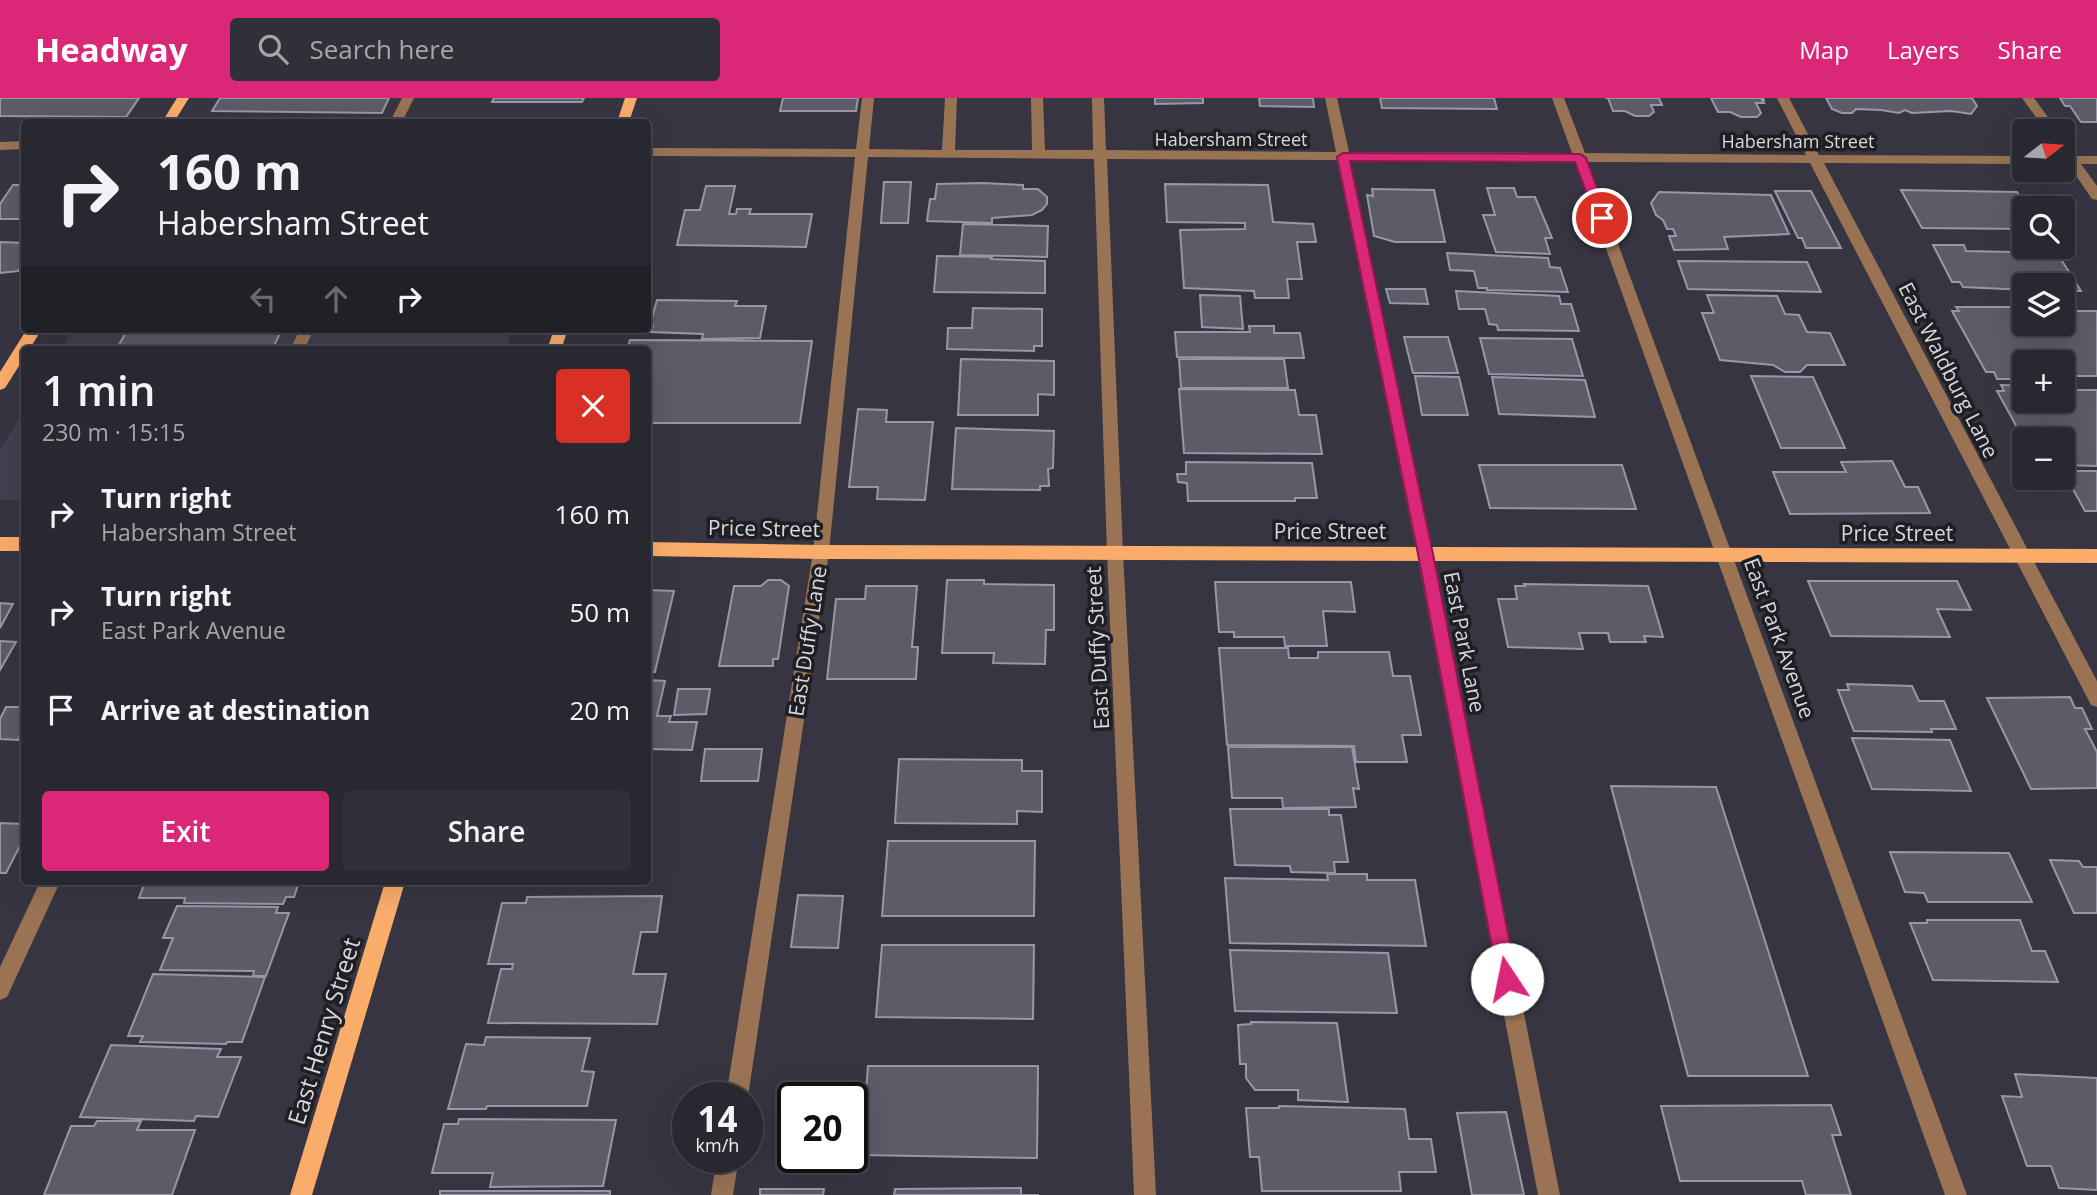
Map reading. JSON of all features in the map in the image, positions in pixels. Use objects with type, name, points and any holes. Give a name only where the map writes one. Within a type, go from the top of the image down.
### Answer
[{"type":"main road","points":[[171,119],[183,98]]},
{"type":"main road","points":[[624,119],[631,98]]},
{"type":"main road","points":[[0,384],[21,352]]},
{"type":"main road","points":[[0,544],[21,544]]},
{"type":"main road","name":"Price Street","points":[[651,548],[821,552],[2097,556]]},
{"type":"main road","name":"East Henry Street","points":[[301,1195],[394,885]]},
{"type":"street","points":[[398,119],[408,98]]},
{"type":"street","name":"East Duffy Lane","points":[[739,1082],[821,552],[868,98]]},
{"type":"street","points":[[948,155],[951,98]]},
{"type":"street","points":[[1038,98],[1039,156]]},
{"type":"street","name":"East Duffy Street","points":[[1098,98],[1115,552],[1145,1195]]},
{"type":"street","name":"East Park Lane","points":[[1331,98],[1425,554],[1549,1195]]},
{"type":"street","name":"East Park Avenue","points":[[1558,98],[1727,556],[1956,1195]]},
{"type":"street","name":"East Waldburg Lane","points":[[1783,98],[2097,699]]},
{"type":"street","points":[[2028,98],[2043,119]]},
{"type":"street","points":[[0,146],[21,145]]},
{"type":"street","name":"Habersham Street","points":[[651,152],[2012,160]]},
{"type":"street","points":[[2076,160],[2097,160]]},
{"type":"street","points":[[2076,171],[2097,196]]},
{"type":"street","points":[[0,990],[49,885]]},
{"type":"street","points":[[722,1195],[725,1173]]},
{"type":"shaded area","points":[[71,333],[511,333],[507,346],[63,346]]},
{"type":"shaded area","points":[[21,415],[21,500],[0,500],[0,450]]},
{"type":"building","points":[[0,98],[139,98],[126,117],[0,116]]},
{"type":"building","points":[[220,98],[389,98],[382,113],[212,111]]},
{"type":"building","points":[[494,98],[584,98],[582,102],[492,102]]},
{"type":"building","points":[[783,98],[858,98],[856,111],[780,111]]},
{"type":"building","points":[[1155,98],[1203,98],[1203,103],[1155,104]]},
{"type":"building","points":[[1259,98],[1313,98],[1314,107],[1260,106]]},
{"type":"building","points":[[1380,98],[1494,98],[1497,109],[1382,108]]},
{"type":"building","points":[[1608,98],[1659,98],[1662,105],[1651,105],[1654,112],[1649,116],[1635,116],[1625,111],[1613,111]]},
{"type":"building","points":[[1711,98],[1763,98],[1764,103],[1756,103],[1761,113],[1757,117],[1741,117],[1730,112],[1718,112]]},
{"type":"building","points":[[1826,98],[1972,98],[1977,106],[1971,114],[1951,111],[1912,113],[1905,110],[1899,113],[1856,109],[1852,113],[1842,113],[1832,109]]},
{"type":"building","points":[[2060,98],[2097,98],[2097,122],[2081,122],[2070,106],[2065,106]]},
{"type":"building","points":[[884,182],[911,182],[908,223],[881,223]]},
{"type":"building","points":[[937,184],[1023,185],[1023,189],[1038,189],[1047,197],[1047,204],[1032,215],[992,218],[992,223],[927,221],[930,199],[935,199]]},
{"type":"building","points":[[1165,184],[1268,185],[1273,222],[1313,224],[1316,242],[1297,242],[1302,279],[1287,279],[1289,298],[1255,298],[1254,291],[1184,288],[1180,230],[1245,229],[1245,223],[1167,222]]},
{"type":"building","points":[[13,185],[21,185],[21,219],[0,219],[0,204]]},
{"type":"building","points":[[706,186],[735,186],[729,214],[736,214],[737,209],[751,209],[749,214],[812,214],[806,247],[677,245],[685,210],[700,210]]},
{"type":"building","points":[[1487,188],[1514,188],[1517,197],[1535,197],[1552,238],[1545,238],[1550,254],[1496,252],[1483,215],[1495,215]]},
{"type":"building","points":[[1372,189],[1434,190],[1445,242],[1395,242],[1374,236],[1367,195],[1373,196]]},
{"type":"building","points":[[1901,190],[2017,192],[2020,196],[2012,196],[2012,229],[1922,228]]},
{"type":"building","points":[[1775,191],[1811,191],[1841,248],[1806,248],[1802,238],[1798,238]]},
{"type":"building","points":[[1659,192],[1771,195],[1789,234],[1724,237],[1728,249],[1674,250],[1669,236],[1676,236],[1673,229],[1667,229],[1651,203]]},
{"type":"building","points":[[963,224],[1048,226],[1047,257],[960,255]]},
{"type":"building","points":[[0,242],[21,243],[21,266],[18,271],[0,273]]},
{"type":"building","points":[[1933,245],[1964,245],[1966,251],[2012,252],[2012,259],[2061,259],[2070,273],[2012,273],[2012,289],[1963,287],[1960,282],[1952,282]]},
{"type":"building","points":[[1447,253],[1548,258],[1550,267],[1560,268],[1568,292],[1478,288],[1474,271],[1450,270]]},
{"type":"building","points":[[937,256],[1045,261],[1045,293],[934,292]]},
{"type":"building","points":[[1678,261],[1807,262],[1821,292],[1688,289]]},
{"type":"building","points":[[1386,289],[1425,289],[1428,304],[1390,303]]},
{"type":"building","points":[[1456,291],[1559,296],[1561,304],[1571,304],[1579,331],[1498,330],[1497,325],[1489,324],[1485,309],[1459,309]]},
{"type":"building","points":[[1200,295],[1240,296],[1243,329],[1202,327]]},
{"type":"building","points":[[1707,295],[1777,296],[1785,314],[1799,315],[1807,332],[1830,333],[1845,365],[1807,365],[1800,372],[1785,372],[1773,365],[1720,360],[1702,313],[1714,313]]},
{"type":"building","points":[[657,300],[737,301],[735,306],[766,306],[760,338],[702,339],[703,334],[651,332]]},
{"type":"building","points":[[1956,307],[2012,307],[2012,336],[2075,336],[2075,311],[2097,311],[2097,376],[2075,376],[2075,350],[2012,350],[2012,379],[1997,379],[1994,372],[1986,372],[1952,311],[1959,311]]},
{"type":"building","points":[[973,308],[1042,309],[1042,346],[1034,346],[1034,351],[947,349],[948,328],[972,328]]},
{"type":"building","points":[[1249,326],[1274,326],[1274,333],[1300,333],[1304,358],[1177,357],[1175,332],[1250,332]]},
{"type":"building","points":[[126,333],[280,333],[274,346],[118,346]]},
{"type":"building","points":[[1404,337],[1448,337],[1458,373],[1413,373]]},
{"type":"building","points":[[1480,338],[1572,339],[1583,376],[1489,374]]},
{"type":"building","points":[[630,340],[812,341],[800,423],[651,423],[651,346],[628,346]]},
{"type":"building","points":[[961,359],[1054,361],[1054,395],[1038,394],[1038,415],[958,415]]},
{"type":"building","points":[[1179,359],[1284,359],[1288,388],[1181,388]]},
{"type":"building","points":[[1415,376],[1459,377],[1468,415],[1422,415]]},
{"type":"building","points":[[1751,376],[1813,377],[1845,448],[1781,448]]},
{"type":"building","points":[[1492,377],[1585,380],[1595,417],[1499,414]]},
{"type":"building","points":[[2001,385],[2012,385],[2012,413],[2075,413],[2075,390],[2097,390],[2097,466],[2075,465],[2075,427],[2017,427],[1997,391],[2004,391]]},
{"type":"building","points":[[1179,389],[1295,390],[1299,415],[1316,415],[1322,454],[1184,453]]},
{"type":"building","points":[[858,409],[887,410],[886,422],[933,422],[925,500],[877,499],[878,487],[849,487]]},
{"type":"building","points":[[956,428],[1054,431],[1053,468],[1048,469],[1049,486],[1040,486],[1040,490],[952,489]]},
{"type":"building","points":[[1892,461],[1905,487],[1918,487],[1930,513],[1790,514],[1773,472],[1846,472],[1841,462]]},
{"type":"building","points":[[1186,462],[1312,463],[1317,498],[1295,498],[1295,501],[1188,501],[1187,483],[1178,482],[1177,474],[1186,474]]},
{"type":"building","points":[[1479,465],[1622,465],[1636,509],[1490,508]]},
{"type":"building","points":[[2075,471],[2097,471],[2097,511],[2085,511],[2073,490]]},
{"type":"building","points":[[768,580],[781,580],[789,586],[778,659],[773,659],[773,666],[719,666],[734,586],[761,586]]},
{"type":"building","points":[[947,580],[984,580],[984,584],[1054,585],[1054,630],[1046,630],[1045,664],[993,663],[994,653],[942,653]]},
{"type":"building","points":[[1808,581],[1957,581],[1971,610],[1937,609],[1950,637],[1831,636]]},
{"type":"building","points":[[1215,582],[1351,582],[1355,612],[1323,611],[1327,646],[1285,646],[1284,637],[1234,637],[1234,632],[1219,632]]},
{"type":"building","points":[[1524,584],[1648,586],[1663,637],[1644,636],[1646,642],[1610,642],[1608,633],[1579,633],[1583,649],[1508,647],[1498,599],[1517,599],[1515,586],[1525,586]]},
{"type":"building","points":[[866,586],[917,586],[912,647],[918,647],[916,679],[827,679],[836,599],[865,599]]},
{"type":"building","points":[[651,590],[674,591],[655,672],[651,672]]},
{"type":"building","points":[[0,603],[13,604],[0,628]]},
{"type":"building","points":[[0,641],[16,642],[0,670]]},
{"type":"building","points":[[1219,648],[1288,648],[1289,658],[1318,658],[1318,652],[1389,652],[1393,676],[1410,676],[1421,735],[1402,735],[1407,762],[1356,762],[1354,746],[1227,745]]},
{"type":"building","points":[[651,680],[665,681],[657,716],[671,716],[669,722],[697,722],[692,750],[651,749]]},
{"type":"building","points":[[1847,684],[1912,686],[1919,701],[1944,701],[1956,729],[1931,729],[1932,732],[1854,731],[1838,690],[1849,690]]},
{"type":"building","points":[[678,689],[710,689],[706,714],[674,715]]},
{"type":"building","points":[[2070,697],[2075,708],[2082,708],[2092,729],[2085,729],[2097,752],[2097,788],[2031,789],[1987,698]]},
{"type":"building","points":[[6,707],[21,707],[21,734],[18,740],[0,739],[0,719]]},
{"type":"building","points":[[1852,738],[1950,740],[1971,791],[1872,789]]},
{"type":"building","points":[[1228,747],[1352,747],[1359,789],[1353,788],[1356,807],[1283,808],[1282,798],[1232,798]]},
{"type":"building","points":[[705,749],[762,749],[758,781],[701,781]]},
{"type":"building","points":[[899,759],[1022,760],[1022,771],[1042,771],[1042,812],[1017,811],[1017,824],[895,823]]},
{"type":"building","points":[[1611,786],[1716,787],[1808,1076],[1688,1076]]},
{"type":"building","points":[[1230,809],[1329,809],[1329,815],[1341,815],[1348,862],[1334,862],[1335,873],[1291,872],[1290,866],[1235,865]]},
{"type":"building","points":[[0,823],[21,824],[21,844],[6,873],[0,873]]},
{"type":"building","points":[[888,841],[1035,841],[1034,916],[882,916]]},
{"type":"building","points":[[1890,852],[2009,853],[2032,902],[1928,902],[1924,893],[1905,892]]},
{"type":"building","points":[[2050,860],[2079,861],[2083,867],[2097,867],[2097,913],[2074,913]]},
{"type":"building","points":[[1327,874],[1367,874],[1367,880],[1415,880],[1426,946],[1230,943],[1225,878],[1328,880]]},
{"type":"building","points":[[144,885],[298,885],[294,897],[286,897],[283,904],[184,903],[185,898],[139,898]]},
{"type":"building","points":[[798,895],[843,896],[838,948],[791,947]]},
{"type":"building","points":[[662,896],[657,932],[641,932],[633,974],[666,974],[657,1024],[488,1023],[501,969],[512,969],[513,964],[488,964],[502,903],[526,903],[527,897]]},
{"type":"building","points":[[177,906],[278,907],[276,913],[289,913],[266,976],[253,976],[254,971],[160,970],[173,938],[163,938]]},
{"type":"building","points":[[1927,920],[2020,920],[2032,951],[2045,951],[2058,982],[1933,980],[1910,923],[1927,923]]},
{"type":"building","points":[[882,945],[1034,945],[1033,1019],[876,1017]]},
{"type":"building","points":[[1230,950],[1388,953],[1397,1013],[1235,1011]]},
{"type":"building","points":[[153,974],[265,977],[242,1042],[140,1042],[143,1036],[128,1036]]},
{"type":"building","points":[[1251,1022],[1337,1023],[1348,1102],[1298,1100],[1298,1090],[1255,1090],[1246,1078],[1246,1064],[1240,1064],[1238,1025]]},
{"type":"building","points":[[486,1037],[590,1038],[582,1071],[594,1072],[587,1106],[487,1106],[486,1109],[448,1109],[466,1044],[484,1045]]},
{"type":"building","points":[[111,1045],[221,1049],[217,1057],[241,1057],[218,1117],[196,1116],[194,1121],[80,1117]]},
{"type":"building","points":[[868,1066],[1038,1066],[1037,1158],[868,1155]]},
{"type":"building","points":[[2015,1074],[2097,1078],[2097,1190],[2059,1188],[2051,1166],[2027,1166],[2002,1096],[2022,1097]]},
{"type":"building","points":[[1831,1105],[1841,1135],[1832,1135],[1851,1195],[1806,1195],[1802,1181],[1680,1181],[1661,1106]]},
{"type":"building","points":[[1279,1106],[1405,1109],[1409,1139],[1431,1139],[1436,1172],[1399,1172],[1401,1191],[1262,1191],[1259,1157],[1250,1157],[1246,1108]]},
{"type":"building","points":[[1506,1112],[1524,1195],[1472,1195],[1457,1113]]},
{"type":"building","points":[[459,1119],[616,1120],[603,1186],[490,1187],[493,1173],[432,1173],[444,1124],[458,1124]]},
{"type":"building","points":[[97,1121],[141,1121],[137,1130],[195,1130],[172,1195],[44,1195],[71,1126],[94,1126]]},
{"type":"building","points":[[1021,1188],[1021,1195],[894,1195],[895,1189]]},
{"type":"building","points":[[760,1189],[824,1189],[823,1195],[760,1195]]},
{"type":"building","points":[[440,1191],[610,1191],[610,1195],[440,1195]]},
{"type":"route","points":[[1507,979],[1425,554],[1343,157],[1580,158],[1602,218]]}]
